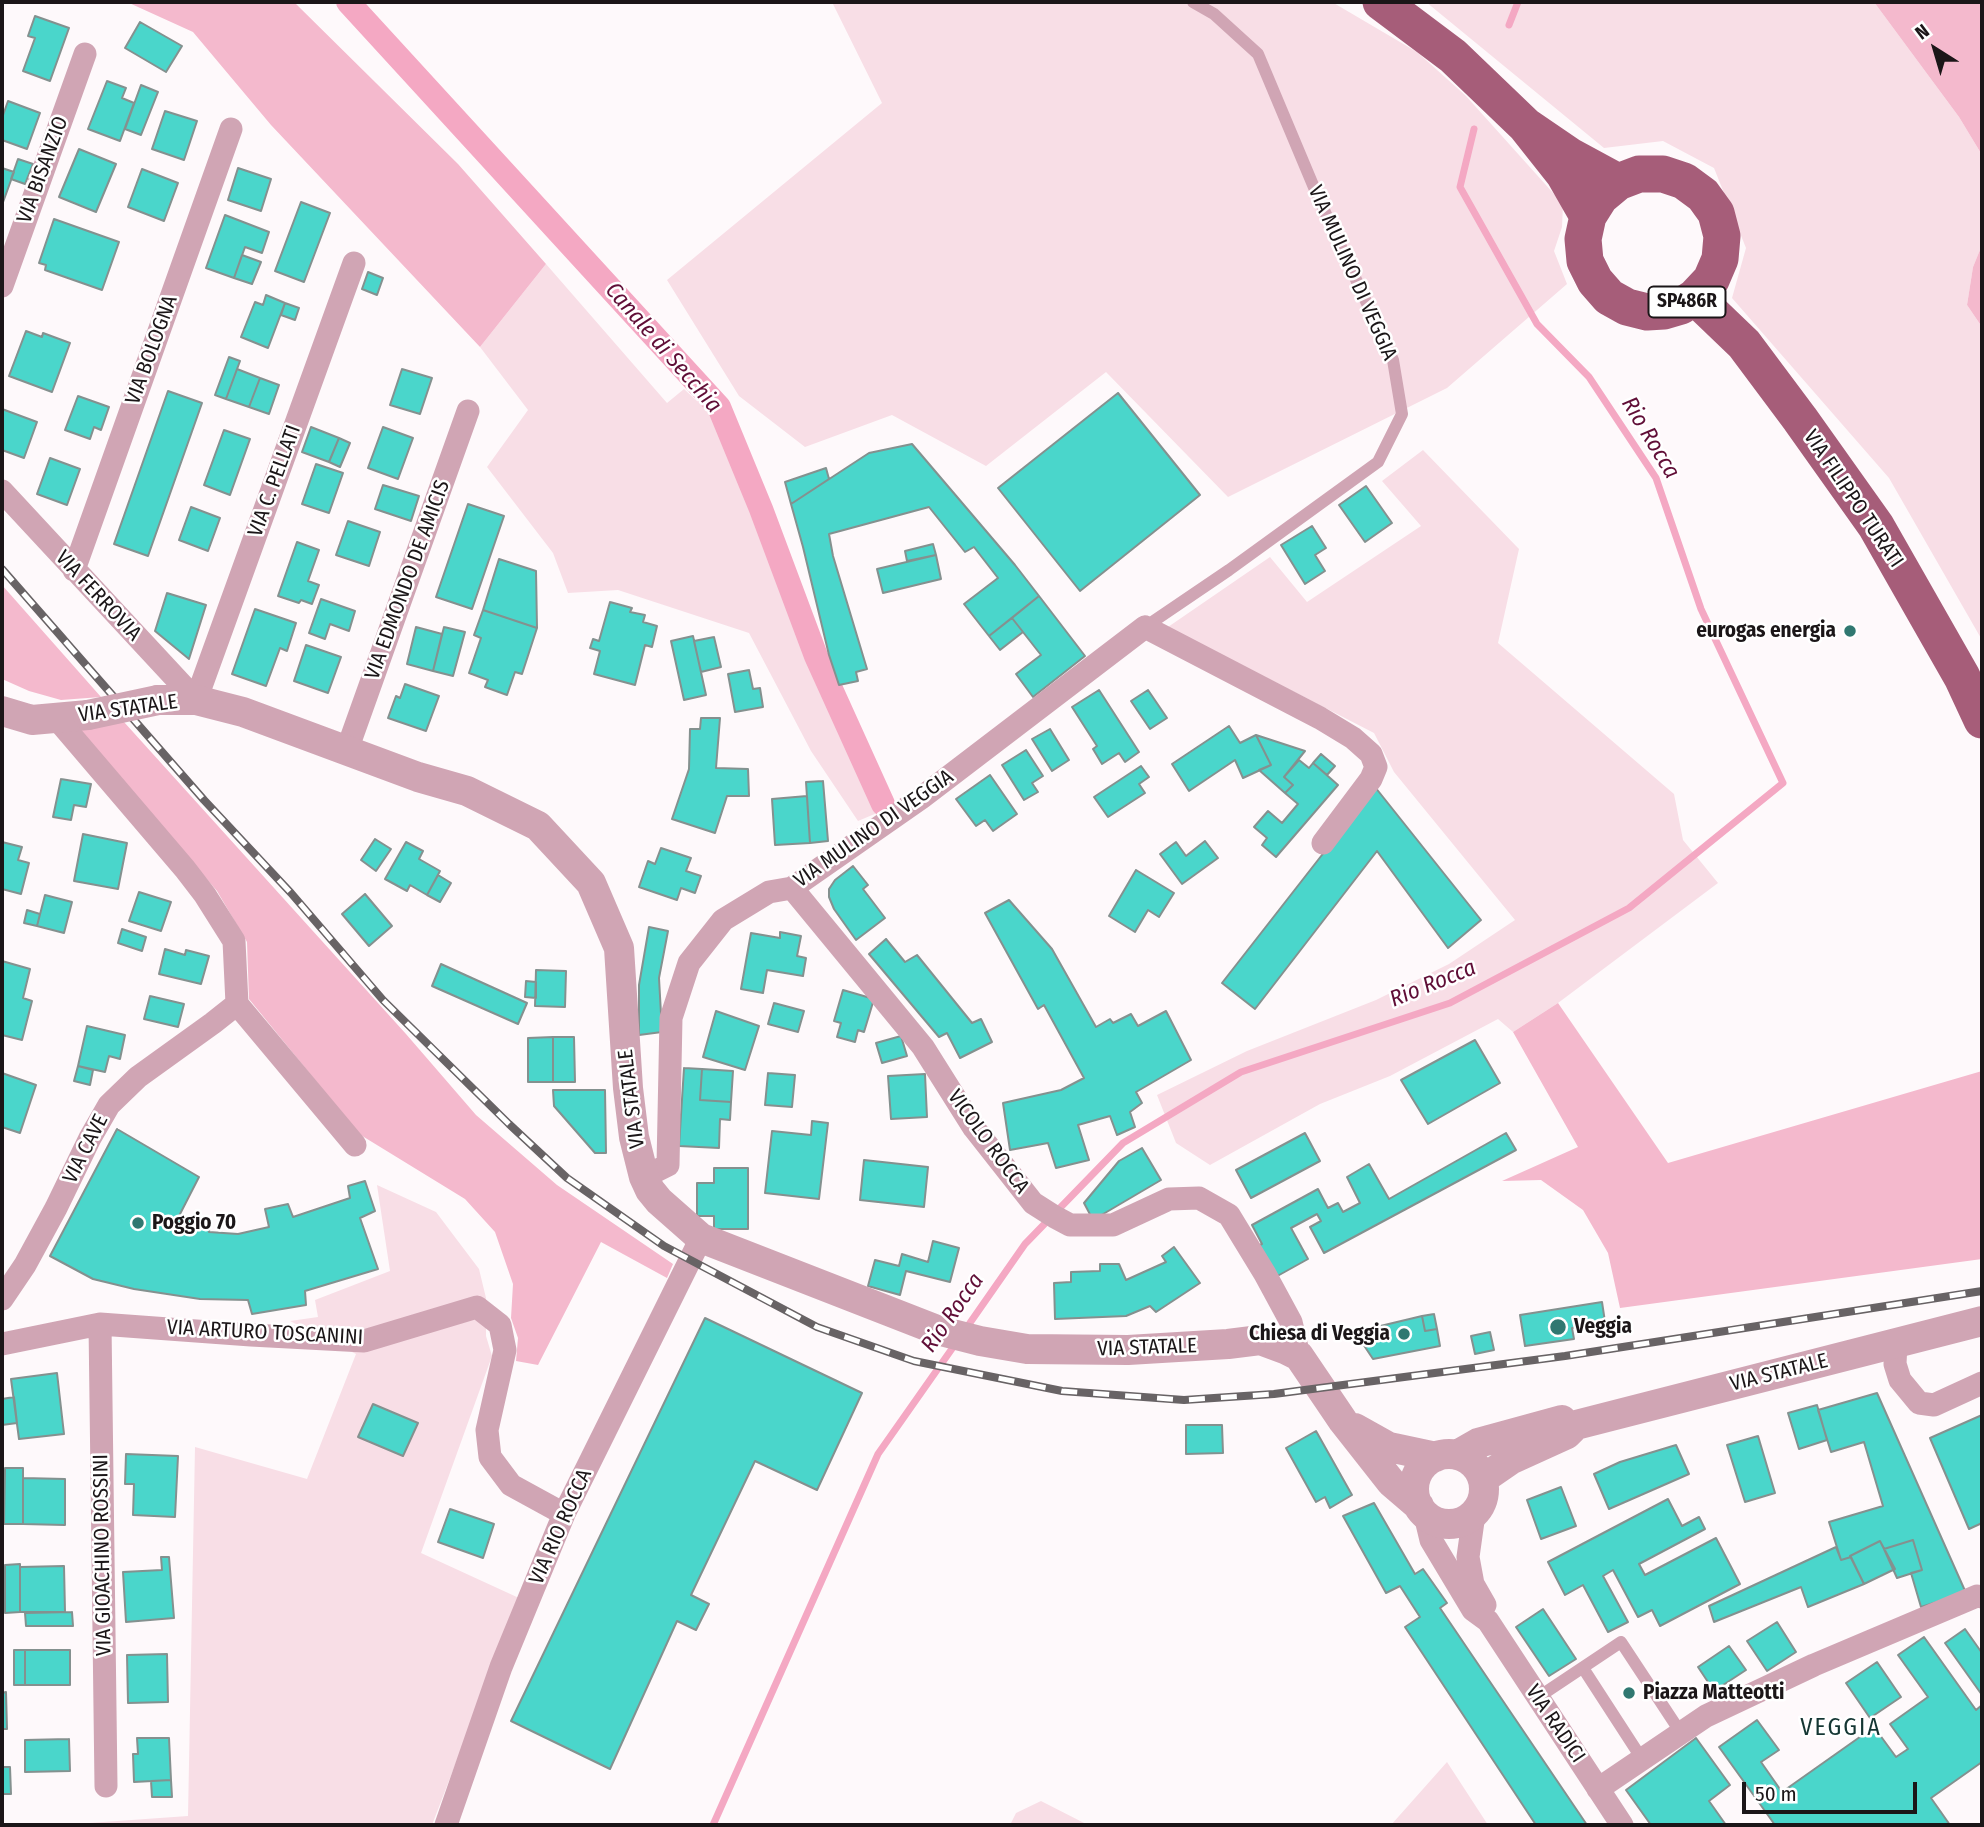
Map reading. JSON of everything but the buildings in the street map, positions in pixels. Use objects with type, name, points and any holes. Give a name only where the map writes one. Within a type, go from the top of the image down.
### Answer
[{"type":"main road","points":[[1381,2],[1453,56],[1526,126],[1564,174],[1588,216]]},
{"type":"main road","points":[[1526,126],[1570,156],[1618,183]]},
{"type":"main road","name":"SP486R","points":[[1639,174],[1674,177],[1703,195],[1716,214],[1722,236],[1720,259],[1711,280],[1695,297],[1681,306],[1647,312],[1627,307],[1609,297],[1595,281],[1585,261],[1583,239],[1588,216],[1600,197],[1618,183],[1639,174]]},
{"type":"main road","name":"VIA FILIPPO TURATI","points":[[1695,297],[1744,344],[1876,526],[1962,677],[1982,720]]},
{"type":"street","name":"VIA BISANZIO","points":[[2,286],[85,54]]},
{"type":"street","name":"VIA BOLOGNA","points":[[74,570],[231,130]]},
{"type":"street","name":"VIA C. PELLATI","points":[[196,700],[354,263]]},
{"type":"street","name":"VIA EDMONDO DE AMICIS","points":[[347,750],[468,411]]},
{"type":"street","name":"VIA FERROVIA","points":[[2,491],[196,700]]},
{"type":"street","points":[[1145,627],[1320,718],[1353,738],[1371,754],[1376,767],[1371,779],[1323,843]]},
{"type":"street","name":"VIA MULINO DI VEGGIA","points":[[644,1177],[668,1165],[671,1018],[689,963],[723,920],[769,892],[792,888],[921,798],[1145,627]]},
{"type":"street","name":"VIA STATALE","points":[[2,711],[32,720],[57,719],[88,716],[158,700],[196,700],[243,712],[418,777],[467,791],[538,826],[591,883],[619,948],[628,1088],[634,1137],[644,1177],[659,1202],[701,1238],[937,1330],[980,1341],[1027,1349],[1128,1350],[1260,1340],[1299,1356]]},
{"type":"street","points":[[57,719],[205,895],[234,941],[237,1004],[355,1145]]},
{"type":"street","name":"VICOLO ROCCA","points":[[792,888],[923,1047],[974,1128],[1033,1203],[1070,1225],[1112,1225],[1169,1199],[1199,1198],[1229,1215],[1291,1322],[1299,1356]]},
{"type":"street","name":"VIA CAVE","points":[[2,1299],[25,1265],[109,1105],[138,1077],[237,1004]]},
{"type":"street","name":"VIA RIO ROCCA","points":[[446,1825],[501,1667],[564,1514],[701,1238]]},
{"type":"street","name":"VIA ARTURO TOSCANINI","points":[[2,1344],[100,1324],[364,1341],[477,1307],[500,1325],[505,1350],[488,1430],[490,1457],[511,1485],[564,1514]]},
{"type":"street","name":"VIA STATALE","points":[[1483,1479],[1512,1459],[1567,1434],[1576,1425],[1982,1321]]},
{"type":"street","name":"VIA GIOACHINO ROSSINI","points":[[100,1324],[106,1786]]},
{"type":"street","points":[[1896,1343],[1895,1364],[1900,1380],[1919,1403],[1934,1405],[1982,1383]]},
{"type":"street","points":[[1299,1356],[1343,1421],[1391,1482],[1434,1521],[1455,1524],[1474,1514]]},
{"type":"street","name":"VIA STATALE","points":[[1422,1510],[1415,1495],[1415,1483],[1426,1463],[1478,1443],[1563,1420],[1576,1425]]},
{"type":"street","points":[[1343,1421],[1389,1447],[1466,1458],[1479,1471],[1483,1479],[1483,1498],[1474,1514],[1468,1557],[1474,1584],[1484,1603],[1488,1622]]},
{"type":"street","points":[[1422,1510],[1431,1539],[1473,1610],[1488,1622]]},
{"type":"street","points":[[1598,1789],[1706,1716],[1802,1671],[1982,1597]]},
{"type":"street","name":"VIA RADICI","points":[[1488,1622],[1622,1825]]},
{"type":"lane","name":"VIA MULINO DI VEGGIA","points":[[1145,627],[1378,462],[1402,414],[1393,360],[1318,197],[1258,54],[1214,14],[1193,2]]},
{"type":"lane","points":[[1537,1698],[1621,1642],[1681,1733]]},
{"type":"lane","points":[[1583,1668],[1642,1759]]},
{"type":"shaded area","points":[[127,2],[294,2],[458,164],[546,264],[480,347],[271,125],[193,32]]},
{"type":"shaded area","points":[[832,2],[1332,2],[1417,52],[1466,96],[1563,204],[1562,227],[1554,251],[1567,284],[1447,388],[1228,497],[1106,372],[986,466],[892,415],[805,447],[739,396],[667,280],[882,103]]},
{"type":"shaded area","points":[[1426,2],[1874,2],[1959,117],[1982,155],[1982,245],[1973,267],[1967,305],[1982,327],[1982,640],[1889,478],[1732,298],[1746,248],[1714,168],[1663,141],[1604,148]]},
{"type":"shaded area","points":[[1874,2],[1982,2],[1982,155],[1959,117]]},
{"type":"shaded area","points":[[1982,245],[1982,327],[1967,305],[1973,267]]},
{"type":"shaded area","points":[[546,264],[667,403],[684,389],[715,418],[877,813],[858,821],[811,751],[749,633],[618,590],[568,593],[553,553],[487,467],[528,410],[480,347]]},
{"type":"shaded area","points":[[1423,450],[1519,549],[1498,643],[1674,794],[1683,840],[1718,883],[1558,1003],[1513,1032],[1498,1019],[1390,1076],[1320,1104],[1210,1165],[1176,1143],[1157,1095],[1247,1051],[1376,1000],[1449,964],[1515,920],[1394,772],[1374,733],[1168,627],[1270,557],[1307,602],[1421,526],[1382,481]]},
{"type":"shaded area","points":[[2,585],[101,697],[61,700],[29,691],[2,679]]},
{"type":"shaded area","points":[[124,722],[476,1115],[557,1185],[673,1264],[667,1278],[601,1242],[538,1365],[516,1361],[518,1338],[511,1318],[513,1284],[495,1232],[465,1199],[359,1134],[249,999],[247,942],[217,891],[78,729]]},
{"type":"shaded area","points":[[1558,1003],[1668,1163],[1982,1071],[1982,1259],[1620,1308],[1608,1253],[1583,1210],[1541,1180],[1502,1181],[1578,1147],[1513,1032]]},
{"type":"shaded area","points":[[377,1185],[436,1212],[479,1269],[486,1298],[486,1336],[492,1356],[421,1553],[519,1598],[432,1825],[89,1825],[188,1816],[195,1447],[307,1479],[356,1354],[290,1321],[318,1317],[315,1300],[390,1271]]},
{"type":"shaded area","points":[[1447,1762],[1488,1825],[1391,1825]]},
{"type":"shaded area","points":[[1041,1801],[1088,1825],[1010,1825],[1016,1813]]},
{"type":"waterway","name":"Canale di Secchia","points":[[348,2],[719,407],[761,509],[816,656],[883,804]]},
{"type":"waterway","name":"Rio Rocca","points":[[1509,25],[1518,2]]},
{"type":"waterway","name":"Rio Rocca","points":[[965,1330],[1025,1244],[1123,1143],[1241,1072],[1450,1003],[1629,908],[1783,783],[1701,609],[1656,478],[1589,377],[1537,324],[1460,187],[1474,129]]},
{"type":"waterway","name":"Rio Rocca","points":[[713,1825],[878,1454],[956,1343]]},
{"type":"railway","points":[[2,569],[383,1000],[567,1178],[664,1246],[817,1327],[914,1361],[1062,1391],[1184,1400],[1274,1394],[1565,1356],[1982,1291]]},
{"type":"place","name":"eurogas energia","points":[[1850,631]]},
{"type":"place","name":"Poggio 70","points":[[138,1223]]},
{"type":"place","name":"Veggia","points":[[1558,1327]]},
{"type":"place","name":"Chiesa di Veggia","points":[[1404,1334]]},
{"type":"place","name":"Piazza Matteotti","points":[[1629,1693]]},
{"type":"district","name":"VEGGIA","points":[[1841,1728]]}]
